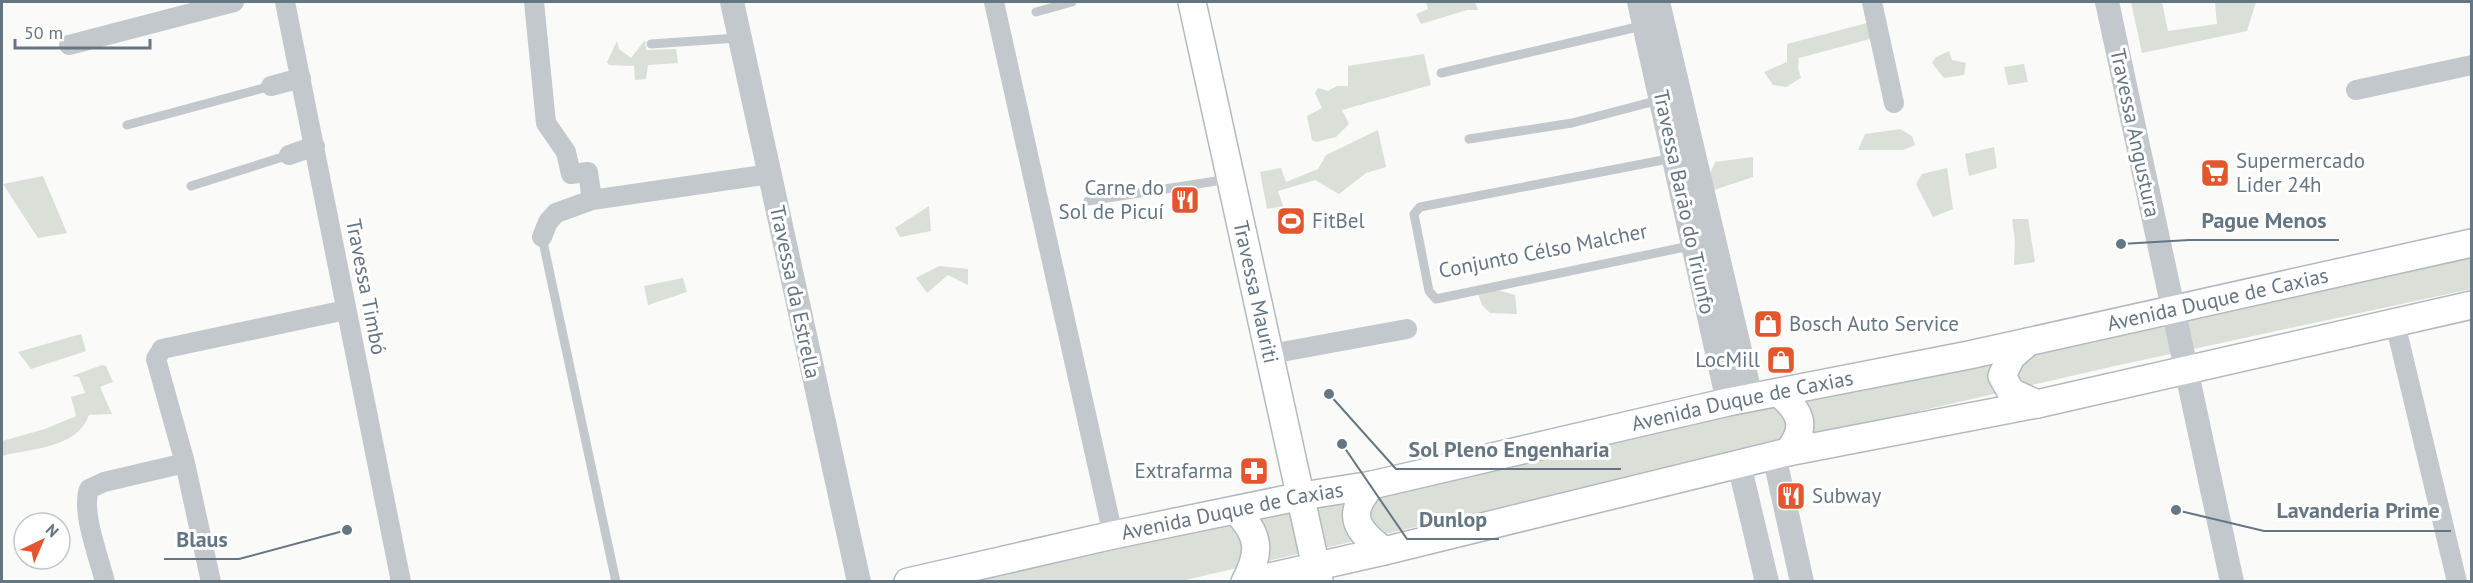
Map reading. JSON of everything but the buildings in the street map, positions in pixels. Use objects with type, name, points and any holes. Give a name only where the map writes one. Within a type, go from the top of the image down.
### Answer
[{"type":"main road","name":"Travessa Mauriti","points":[[1192,2],[1271,354],[1317,573]]},
{"type":"main road","name":"Avenida Duque de Caxias","points":[[908,582],[1113,535],[1302,496],[1372,485],[1739,399],[1779,393],[2028,342],[2472,243]]},
{"type":"main road","points":[[1246,582],[1317,573],[1384,551],[1781,453],[2037,404],[2472,305]]},
{"type":"main road","points":[[2028,342],[2011,357],[2002,376],[2012,392],[2037,404]]},
{"type":"main road","points":[[1779,393],[1791,403],[1800,419],[1799,438],[1781,453]]},
{"type":"main road","points":[[1372,485],[1360,498],[1355,519],[1364,536],[1384,551]]},
{"type":"main road","points":[[1236,511],[1249,524],[1256,542],[1254,563],[1246,582]]},
{"type":"street","points":[[69,45],[234,2]]},
{"type":"street","name":"Travessa Timbó","points":[[287,2],[401,582]]},
{"type":"street","points":[[534,2],[546,123],[566,152],[571,174],[588,172],[592,200]]},
{"type":"street","name":"Travessa da Estrella","points":[[732,2],[859,582]]},
{"type":"street","points":[[994,2],[1113,535]]},
{"type":"street","name":"Travessa Barão do Triunfo","points":[[1640,2],[1639,26],[1659,46],[1739,399]]},
{"type":"street","name":"Travessa Barão do Triunfo","points":[[1659,2],[1662,99],[1669,158],[1689,246],[1739,399]]},
{"type":"street","points":[[1872,2],[1893,103]]},
{"type":"street","name":"Travessa Angustura","points":[[2107,2],[2232,582]]},
{"type":"street","points":[[2356,90],[2472,65]]},
{"type":"street","points":[[271,86],[301,78]]},
{"type":"street","points":[[288,155],[315,146]]},
{"type":"street","points":[[542,237],[548,222],[556,213],[592,200],[770,174]]},
{"type":"street","points":[[212,582],[185,463],[156,359],[158,353],[162,349],[346,310]]},
{"type":"street","points":[[2395,322],[2457,582]]},
{"type":"street","points":[[1271,354],[1407,329]]},
{"type":"street","points":[[1781,453],[1802,582]]},
{"type":"street","points":[[105,582],[89,518],[87,504],[89,489],[104,482],[185,463]]},
{"type":"street","points":[[1739,464],[1767,582]]},
{"type":"lane","points":[[1036,12],[1072,2]]},
{"type":"lane","points":[[1441,73],[1639,26]]},
{"type":"lane","points":[[651,44],[740,38]]},
{"type":"lane","points":[[127,125],[271,86]]},
{"type":"lane","points":[[1469,139],[1572,123],[1662,99]]},
{"type":"lane","points":[[191,186],[288,155]]},
{"type":"lane","name":"Conjunto Célso Malcher","points":[[1669,158],[1419,207],[1414,214],[1429,291],[1436,298],[1689,246]]},
{"type":"lane","points":[[1088,201],[1232,178]]},
{"type":"lane","points":[[542,237],[616,582]]},
{"type":"shaded area","points":[[1426,2],[1475,2],[1478,10],[1467,10],[1421,24],[1416,14],[1428,9]]},
{"type":"shaded area","points":[[2131,2],[2162,2],[2168,31],[2217,24],[2215,2],[2256,2],[2247,31],[2142,53]]},
{"type":"shaded area","points":[[1867,23],[1874,38],[1799,58],[1798,68],[1801,78],[1786,87],[1773,85],[1764,72],[1787,62],[1787,44]]},
{"type":"shaded area","points":[[645,40],[646,50],[676,49],[678,63],[648,65],[646,79],[635,80],[634,66],[609,65],[607,62],[617,41],[619,49],[631,58]]},
{"type":"shaded area","points":[[1949,51],[1952,60],[1966,63],[1964,75],[1944,78],[1932,63],[1936,57]]},
{"type":"shaded area","points":[[1424,54],[1431,85],[1342,110],[1349,124],[1336,137],[1316,142],[1312,140],[1307,116],[1322,108],[1315,93],[1318,88],[1328,91],[1337,86],[1348,86],[1348,66]]},
{"type":"shaded area","points":[[2024,64],[2028,82],[2008,85],[2004,67]]},
{"type":"shaded area","points":[[1900,129],[1912,136],[1915,145],[1903,150],[1858,150],[1865,134]]},
{"type":"shaded area","points":[[1378,130],[1386,167],[1366,173],[1339,194],[1315,180],[1278,191],[1283,206],[1267,209],[1260,172],[1281,168],[1286,182],[1318,169],[1326,155]]},
{"type":"shaded area","points":[[1994,147],[1997,168],[1969,176],[1965,154]]},
{"type":"shaded area","points":[[1753,157],[1753,177],[1714,190],[1707,181],[1715,162]]},
{"type":"shaded area","points":[[1947,168],[1953,209],[1933,217],[1916,184],[1922,174]]},
{"type":"shaded area","points":[[43,176],[67,233],[38,238],[3,184]]},
{"type":"shaded area","points":[[929,206],[931,231],[900,237],[895,228]]},
{"type":"shaded area","points":[[2012,219],[2028,219],[2035,262],[2014,265],[2015,242]]},
{"type":"shaded area","points":[[2471,257],[2471,289],[2115,366],[1181,581],[953,582],[1721,414]]},
{"type":"shaded area","points":[[939,266],[968,269],[968,285],[948,275],[927,293],[916,278]]},
{"type":"shaded area","points":[[683,278],[687,292],[648,305],[644,286]]},
{"type":"shaded area","points":[[1494,289],[1515,295],[1517,314],[1490,313],[1482,305],[1478,294]]},
{"type":"shaded area","points":[[81,334],[86,351],[31,369],[18,352]]},
{"type":"shaded area","points":[[102,365],[106,366],[113,382],[100,387],[112,414],[89,415],[83,426],[64,441],[2,456],[2,441],[45,429],[76,416],[71,397],[85,393],[79,377],[72,376]]},
{"type":"place","name":"Supermercado Lider 24h","points":[[2215,173]]},
{"type":"place","name":"Carne do Sol de Picuí","points":[[1185,200]]},
{"type":"place","name":"FitBel","points":[[1291,221]]},
{"type":"place","name":"Pague Menos","points":[[2121,244]]},
{"type":"place","name":"Bosch Auto Service","points":[[1768,324]]},
{"type":"place","name":"LocMill","points":[[1781,360]]},
{"type":"place","name":"Sol Pleno Engenharia","points":[[1329,394]]},
{"type":"place","name":"Dunlop","points":[[1342,444]]},
{"type":"place","name":"Extrafarma","points":[[1254,471]]},
{"type":"place","name":"Subway","points":[[1791,496]]},
{"type":"place","name":"Lavanderia Prime","points":[[2176,510]]},
{"type":"place","name":"Blaus","points":[[347,530]]}]
